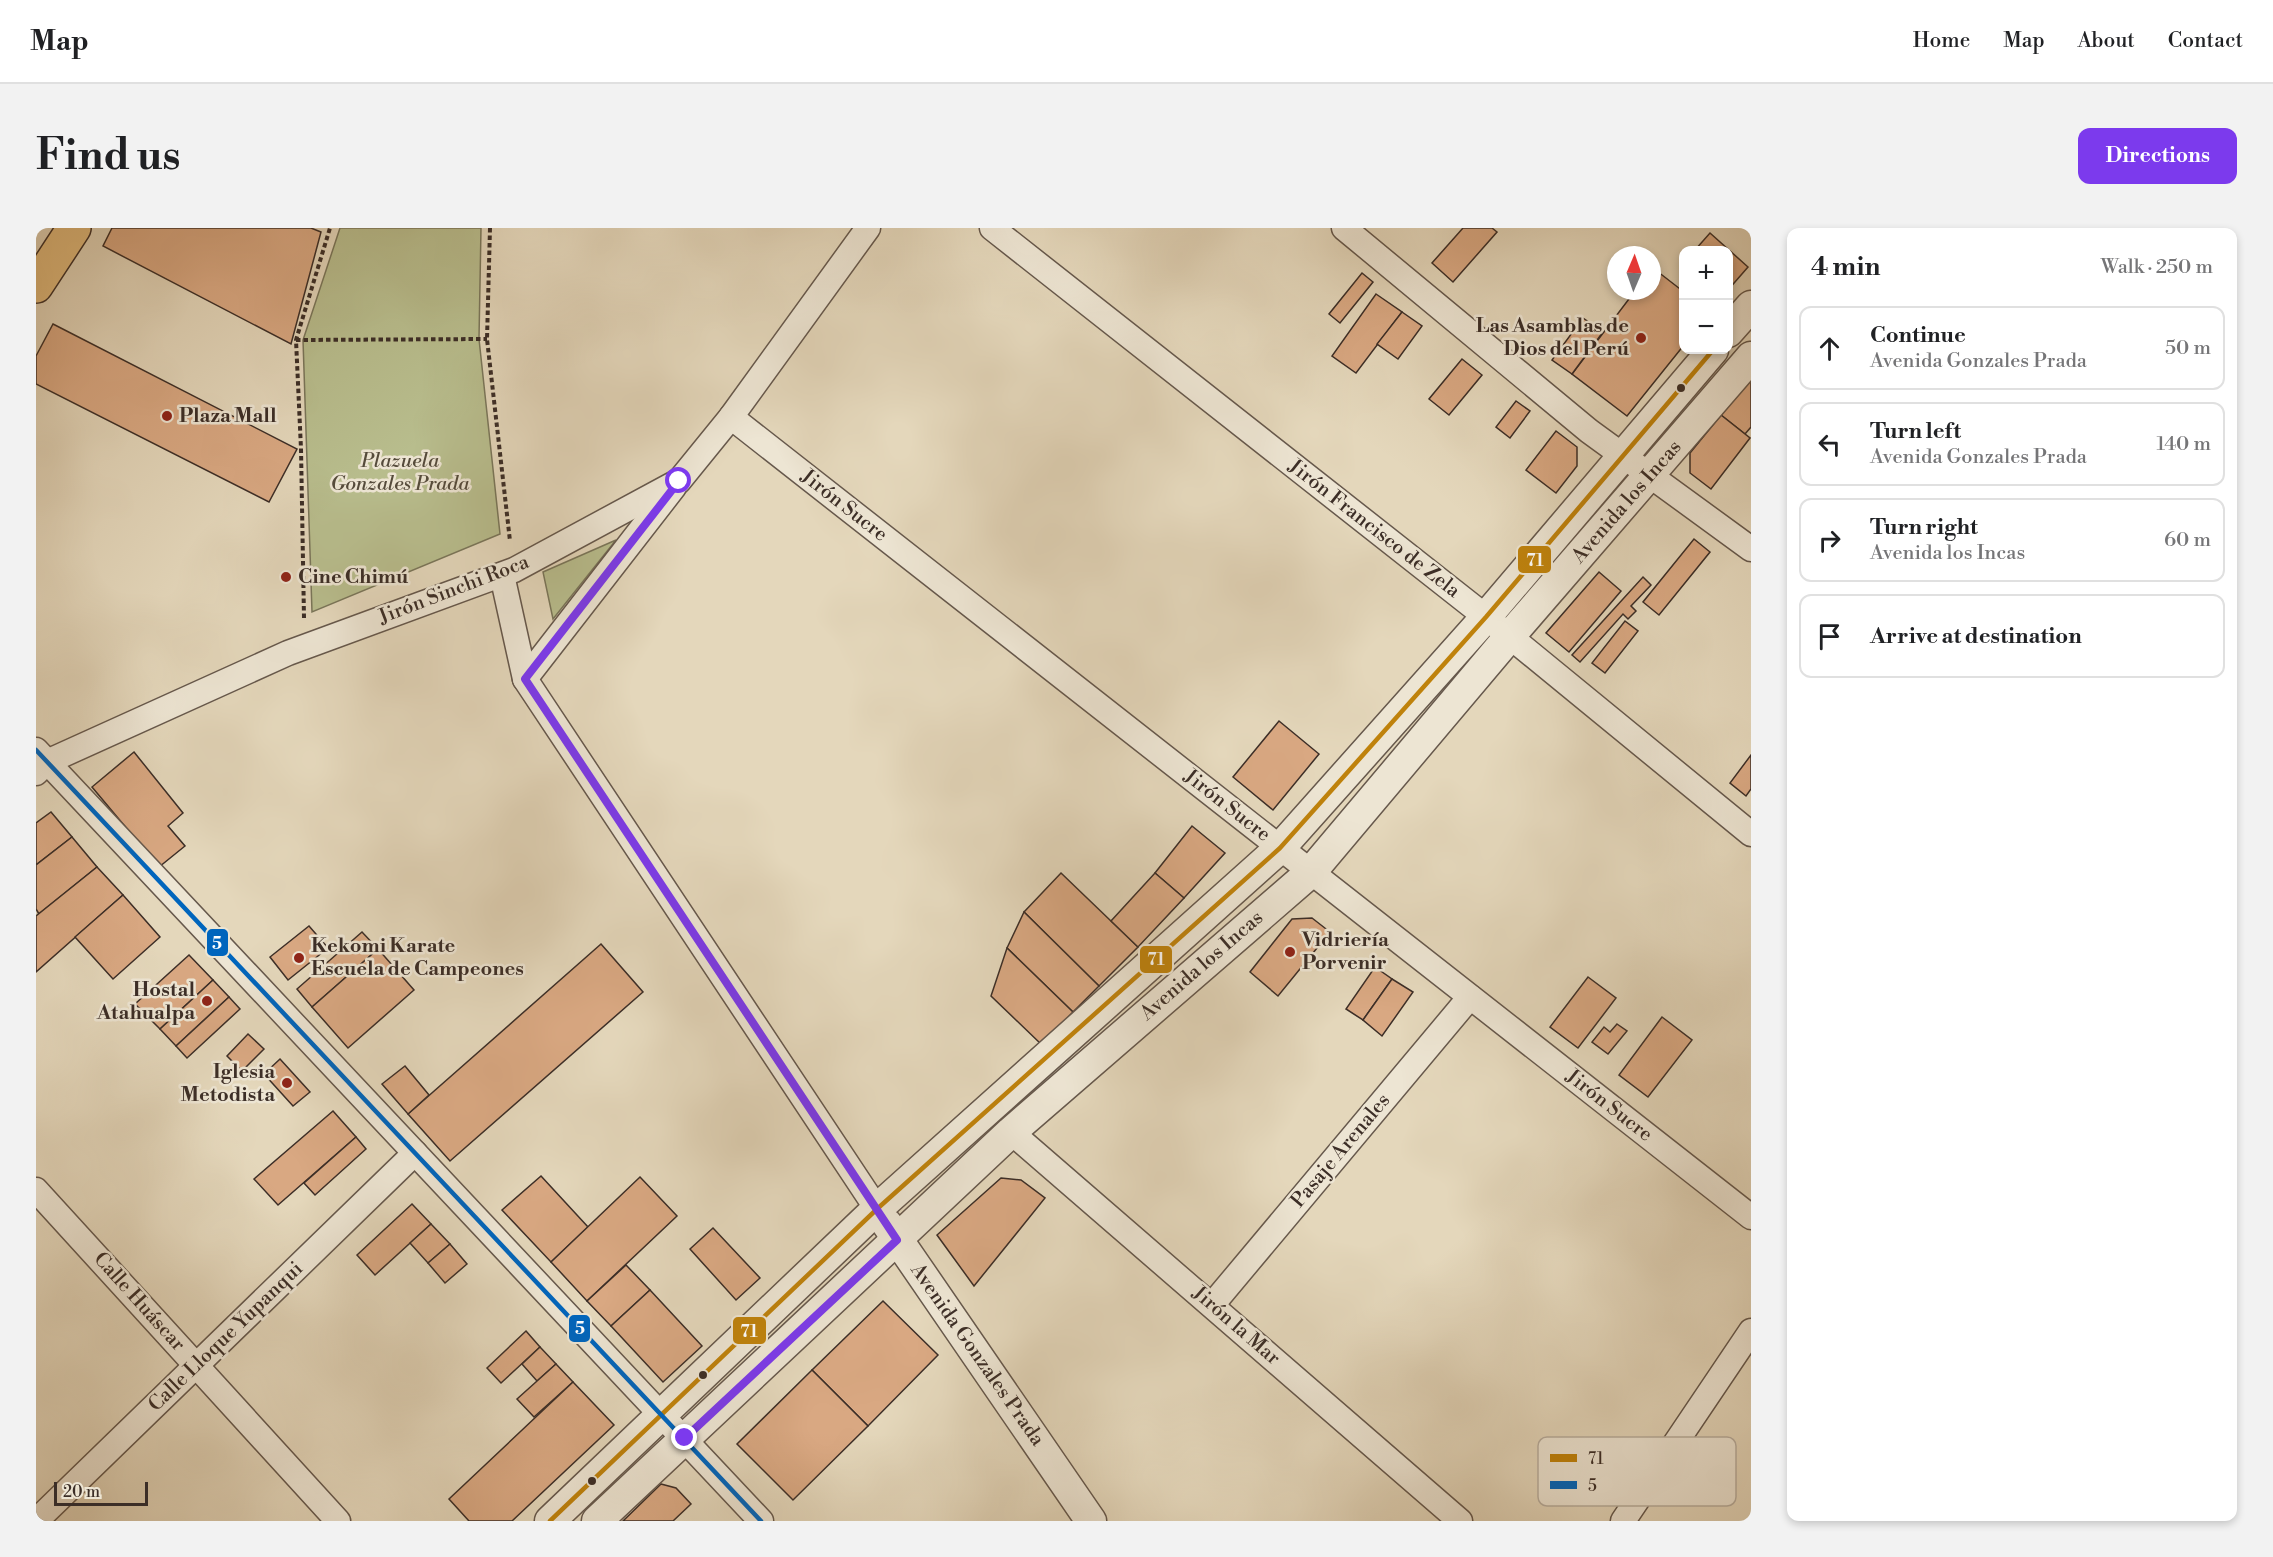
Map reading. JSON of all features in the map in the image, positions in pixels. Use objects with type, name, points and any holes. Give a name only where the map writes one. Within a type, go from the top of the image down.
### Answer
[{"type":"main road","points":[[36,286],[74,228]]},
{"type":"street","name":"Jirón Sinchi Roca","points":[[40,762],[308,645],[508,573],[679,481],[731,417],[868,228]]},
{"type":"street","name":"Jirón Francisco de Zela","points":[[993,228],[1486,617],[1751,834]]},
{"type":"street","points":[[1344,228],[1622,455],[1751,549]]},
{"type":"street","points":[[1733,326],[1751,306]]},
{"type":"street","name":"Avenida los Incas","points":[[550,1521],[877,1209],[1280,848],[1486,617],[1710,354]]},
{"type":"street","name":"Avenida los Incas","points":[[597,1521],[1011,1132],[1311,872],[1509,637],[1751,357]]},
{"type":"street","name":"Jirón Sucre","points":[[731,417],[1751,1217]]},
{"type":"street","points":[[525,679],[679,481]]},
{"type":"street","name":"Avenida Gonzales Prada","points":[[508,573],[525,679],[897,1240],[1091,1521]]},
{"type":"street","points":[[40,762],[415,1153],[761,1521]]},
{"type":"street","name":"Pasaje Arenales","points":[[1212,1305],[1470,997]]},
{"type":"street","name":"Jirón la Mar","points":[[1011,1132],[1460,1521]]},
{"type":"street","name":"Calle Lloque Yupanqui","points":[[36,1521],[415,1153]]},
{"type":"street","name":"Calle Huáscar","points":[[36,1190],[338,1521]]},
{"type":"street","points":[[1680,1437],[1751,1331]]},
{"type":"street","points":[[1623,1521],[1633,1506]]},
{"type":"path","points":[[308,645],[303,612],[301,449],[296,340],[330,228]]},
{"type":"path","points":[[490,228],[487,339],[508,573]]},
{"type":"path","points":[[296,340],[487,339]]},
{"type":"green space","name":"Plazuela Gonzales Prada","points":[[340,228],[481,228],[479,339],[500,534],[312,612],[303,340]]},
{"type":"green space","points":[[616,540],[553,619],[543,572]]},
{"type":"building","points":[[112,228],[311,228],[321,232],[291,344],[103,246]]},
{"type":"building","points":[[1463,228],[1492,228],[1497,232],[1453,282],[1432,263]]},
{"type":"building","points":[[1710,233],[1725,246],[1699,246]]},
{"type":"building","points":[[1733,254],[1748,267],[1733,284]]},
{"type":"building","points":[[1362,273],[1373,282],[1340,323],[1329,314]]},
{"type":"building","name":"Las Asamblas de Dios del Perú","points":[[1661,274],[1679,288],[1679,351],[1627,416],[1572,374],[1628,300],[1661,300]]},
{"type":"building","points":[[1376,294],[1402,312],[1356,373],[1332,356]]},
{"type":"building","points":[[1402,312],[1422,326],[1398,359],[1377,344]]},
{"type":"building","points":[[1583,318],[1603,332],[1572,374],[1552,360]]},
{"type":"building","name":"Plaza Mall","points":[[53,324],[297,449],[269,502],[36,384],[36,356]]},
{"type":"building","points":[[1462,359],[1482,375],[1449,415],[1429,399]]},
{"type":"building","points":[[1751,377],[1751,427],[1745,434],[1721,415]]},
{"type":"building","points":[[1516,401],[1530,411],[1510,438],[1496,427]]},
{"type":"building","points":[[1721,415],[1750,438],[1711,489],[1690,473],[1690,453]]},
{"type":"building","points":[[1556,431],[1577,447],[1577,466],[1556,493],[1526,470]]},
{"type":"building","points":[[1694,539],[1710,552],[1659,615],[1643,602]]},
{"type":"building","points":[[1599,572],[1621,591],[1569,652],[1546,633]]},
{"type":"building","points":[[1643,577],[1651,585],[1631,606],[1636,611],[1628,619],[1623,614],[1580,662],[1572,655]]},
{"type":"building","points":[[1625,621],[1638,631],[1605,673],[1592,663]]},
{"type":"building","points":[[1279,721],[1319,754],[1273,810],[1233,777]]},
{"type":"building","points":[[134,752],[183,813],[168,826],[185,846],[159,867],[92,787]]},
{"type":"building","points":[[1751,755],[1751,789],[1746,796],[1730,783]]},
{"type":"building","points":[[51,812],[72,837],[36,865],[36,823]]},
{"type":"building","points":[[1192,826],[1225,853],[1184,898],[1155,873]]},
{"type":"building","points":[[72,837],[97,867],[39,914],[36,909],[36,865]]},
{"type":"building","points":[[97,867],[123,895],[36,972],[36,916]]},
{"type":"building","points":[[1061,873],[1138,947],[1099,986],[1024,912]]},
{"type":"building","points":[[1155,873],[1184,898],[1138,947],[1111,921]]},
{"type":"building","points":[[123,895],[160,937],[113,979],[75,937]]},
{"type":"building","points":[[1024,912],[1099,986],[1073,1012],[1007,948]]},
{"type":"building","name":"Vidriería Porvenir","points":[[1312,918],[1330,932],[1278,996],[1250,972],[1292,919]]},
{"type":"building","points":[[309,926],[328,948],[288,980],[270,957]]},
{"type":"building","points":[[362,932],[378,949],[312,1007],[297,989]]},
{"type":"building","points":[[601,944],[643,992],[450,1161],[408,1114]]},
{"type":"building","points":[[1007,948],[1073,1012],[1042,1045],[991,996]]},
{"type":"building","points":[[378,949],[414,990],[348,1048],[312,1007]]},
{"type":"building","points":[[189,955],[213,980],[160,1029],[135,1004]]},
{"type":"building","points":[[1375,967],[1392,979],[1363,1020],[1346,1009]]},
{"type":"building","points":[[1588,977],[1616,998],[1578,1048],[1550,1027]]},
{"type":"building","points":[[1392,979],[1413,992],[1382,1036],[1363,1020]]},
{"type":"building","points":[[213,980],[229,997],[176,1046],[160,1029]]},
{"type":"building","points":[[229,997],[240,1009],[187,1058],[176,1046]]},
{"type":"building","points":[[1662,1017],[1692,1040],[1648,1097],[1619,1075]]},
{"type":"building","points":[[1617,1024],[1627,1031],[1608,1054],[1592,1042],[1604,1027],[1610,1032]]},
{"type":"building","points":[[248,1034],[264,1049],[242,1071],[227,1056]]},
{"type":"building","name":"Iglesia Metodista","points":[[280,1059],[310,1092],[293,1106],[264,1074]]},
{"type":"building","points":[[405,1066],[429,1095],[408,1114],[382,1084]]},
{"type":"building","points":[[333,1111],[356,1137],[278,1205],[254,1179]]},
{"type":"building","points":[[356,1137],[366,1149],[315,1195],[304,1183]]},
{"type":"building","points":[[541,1176],[588,1227],[551,1262],[502,1210]]},
{"type":"building","points":[[640,1177],[677,1216],[587,1301],[551,1262]]},
{"type":"building","points":[[1001,1178],[1021,1180],[1045,1198],[974,1286],[937,1235]]},
{"type":"building","points":[[412,1204],[431,1224],[375,1275],[357,1255]]},
{"type":"building","points":[[431,1224],[450,1244],[428,1263],[410,1243]]},
{"type":"building","points":[[713,1228],[760,1278],[736,1300],[690,1249]]},
{"type":"building","points":[[450,1244],[467,1264],[445,1283],[428,1263]]},
{"type":"building","points":[[626,1265],[650,1290],[611,1326],[587,1301]]},
{"type":"building","points":[[650,1290],[702,1346],[663,1382],[611,1326]]},
{"type":"building","points":[[883,1301],[938,1355],[868,1426],[812,1370]]},
{"type":"building","points":[[526,1331],[540,1347],[501,1383],[487,1368]]},
{"type":"building","points":[[540,1347],[556,1364],[537,1381],[522,1364]]},
{"type":"building","points":[[556,1364],[573,1382],[534,1417],[517,1399]]},
{"type":"building","points":[[812,1370],[868,1426],[793,1500],[737,1444]]},
{"type":"building","points":[[573,1382],[614,1425],[512,1521],[469,1521],[449,1499]]},
{"type":"building","points":[[661,1484],[676,1488],[691,1504],[673,1521],[623,1521]]},
{"type":"transit line","name":"71","points":[[550,1521],[877,1209],[1280,848],[1486,617],[1710,354]]},
{"type":"transit line","name":"5","points":[[36,750],[761,1521]]},
{"type":"place","name":"Las Asamblas de Dios del Perú","points":[[1641,338]]},
{"type":"place","name":"Plaza Mall","points":[[167,416]]},
{"type":"place","name":"Cine Chimú","points":[[286,577]]},
{"type":"place","name":"Vidriería Porvenir","points":[[1290,952]]},
{"type":"place","name":"Kekomi Karate Escuela de Campeones","points":[[299,958]]},
{"type":"place","name":"Hostal Atahualpa","points":[[207,1001]]},
{"type":"place","name":"Iglesia Metodista","points":[[287,1083]]},
{"type":"route","points":[[679,481],[525,679],[897,1240],[685,1438]]}]
